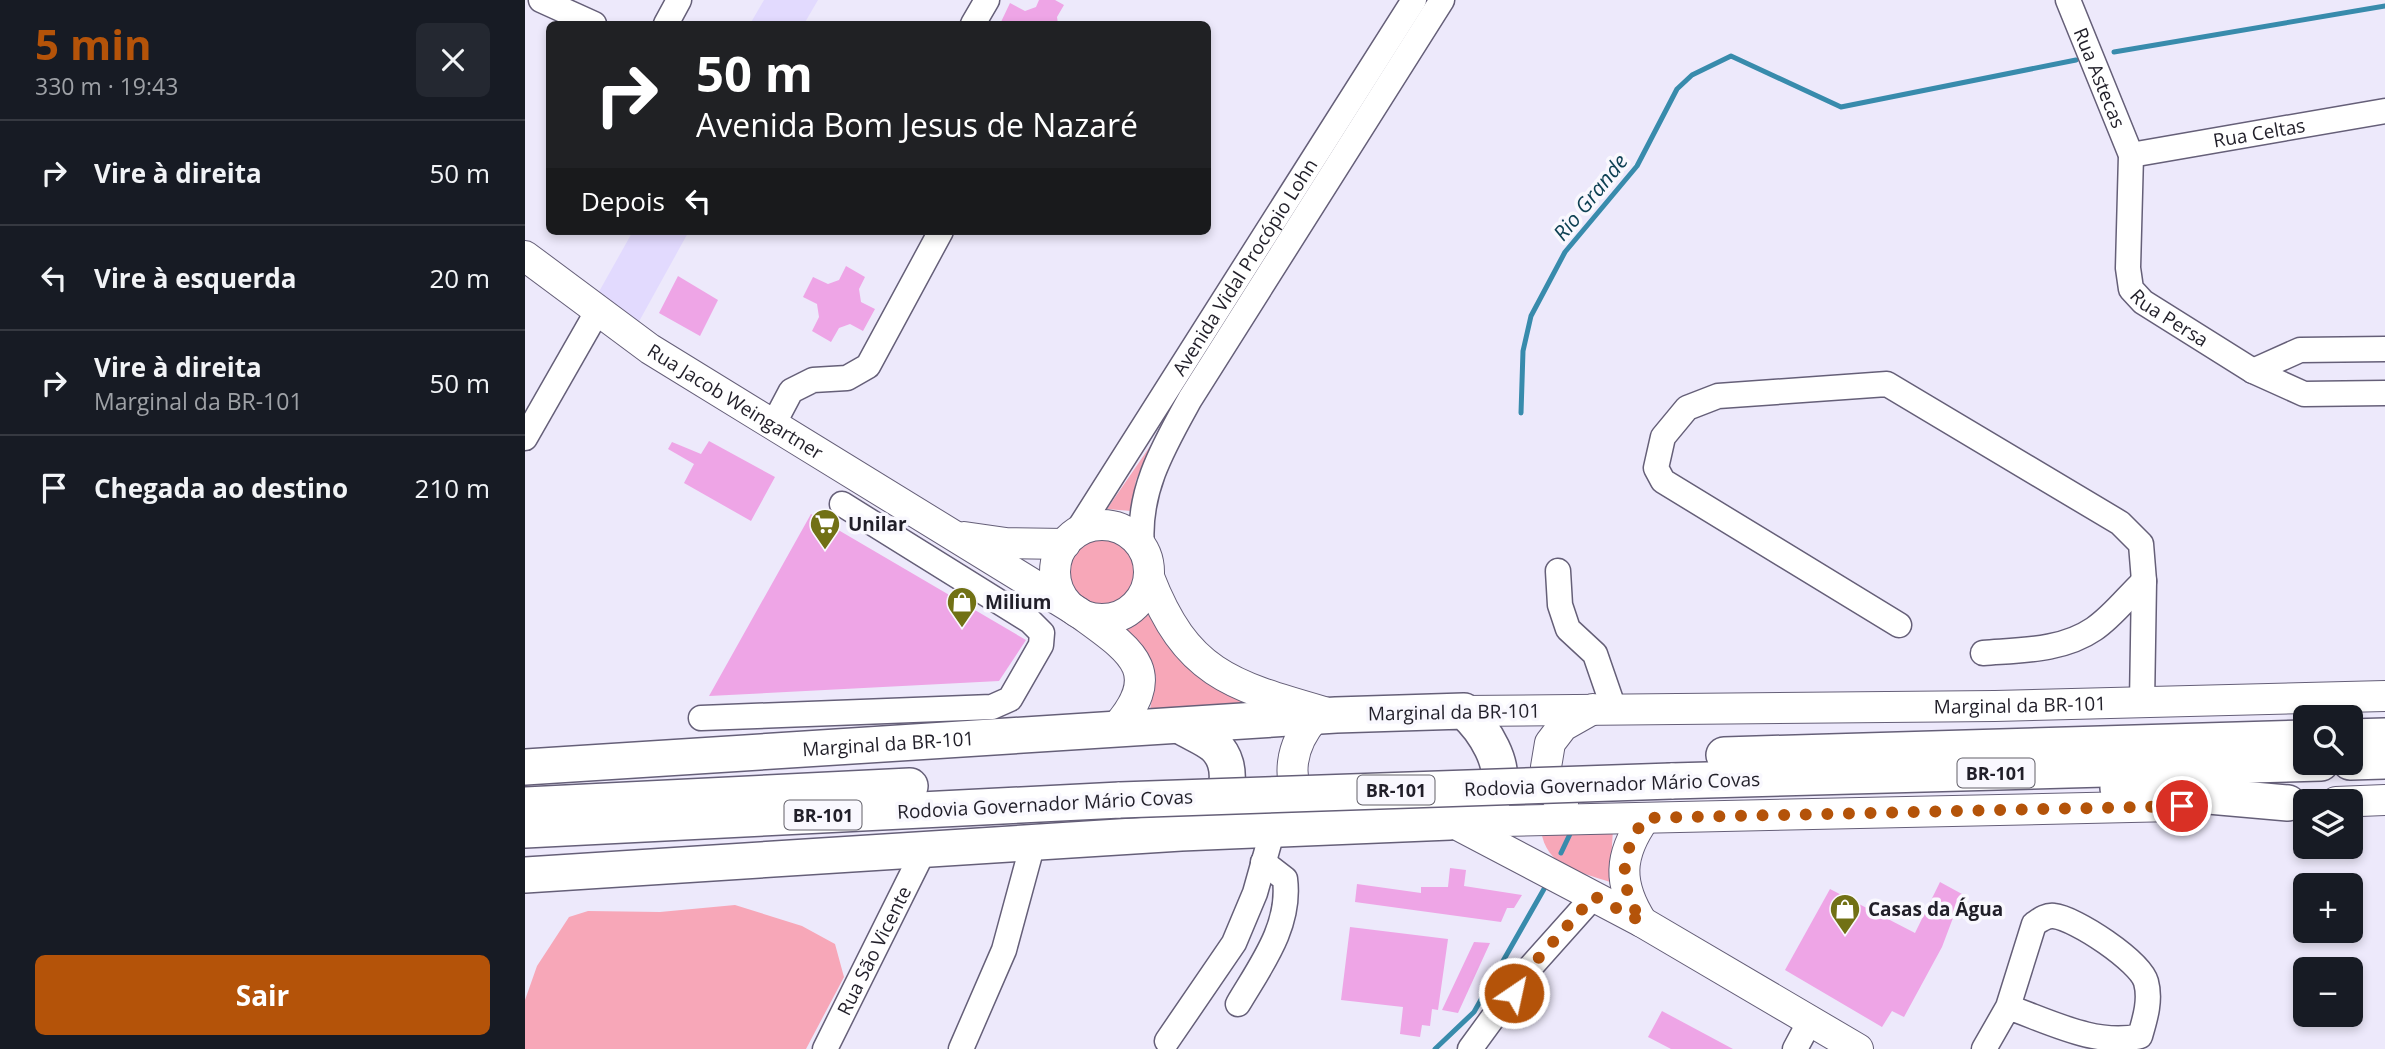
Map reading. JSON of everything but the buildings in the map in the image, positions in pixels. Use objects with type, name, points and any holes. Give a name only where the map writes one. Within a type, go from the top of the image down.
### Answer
[{"type":"highway","name":"Marginal da BR-101","points":[[525,767],[1113,732],[1325,716],[1464,711]]},
{"type":"highway","points":[[525,875],[1181,832],[1450,822],[1481,808],[1505,807],[1496,762],[1489,743],[1474,720],[1464,711]]},
{"type":"highway","points":[[1181,726],[1214,745],[1224,757],[1227,779],[1223,801],[1210,817],[1181,832]]},
{"type":"highway","points":[[2363,737],[2385,736]]},
{"type":"highway","name":"Rodovia Governador Mário Covas","points":[[525,805],[1670,769],[2293,739]]},
{"type":"highway","points":[[2363,762],[2385,761]]},
{"type":"highway","name":"Rodovia Governador Mário Covas","points":[[1670,769],[1951,774],[2293,764]]},
{"type":"highway","points":[[1951,774],[2293,803]]},
{"type":"highway","name":"Rodovia Governador Mário Covas","points":[[525,830],[672,823],[1120,788]]},
{"type":"highway","points":[[525,852],[672,823]]},
{"type":"main road","name":"Rua Jacob Weingartner","points":[[525,256],[650,349],[1078,612],[1121,643],[1138,667],[1139,695],[1133,710],[1113,732]]},
{"type":"main road","points":[[1149,577],[1145,592],[1136,605],[1123,614],[1100,618],[1078,612],[1066,602],[1058,589],[1055,573],[1057,558],[1070,538],[1090,526],[1112,526],[1132,535],[1142,547],[1149,577],[1178,639],[1199,659],[1229,679],[1260,694],[1325,716],[1295,746],[1292,760],[1293,783],[1299,802],[1326,827]]},
{"type":"main road","name":"Rua Jacob Weingartner","points":[[952,535],[1006,543],[1070,538]]},
{"type":"main road","name":"Marginal da BR-101","points":[[1464,711],[2142,703],[2385,696]]},
{"type":"main road","points":[[1604,709],[1563,726],[1550,743],[1546,767],[1549,788],[1566,805],[1605,819]]},
{"type":"main road","points":[[2363,801],[2385,800]]},
{"type":"main road","points":[[1505,807],[1605,819],[2293,803]]},
{"type":"main road","points":[[1505,807],[1544,871]]},
{"type":"main road","points":[[1642,922],[1630,903],[1624,881],[1625,858],[1632,837],[1645,818]]},
{"type":"main road","points":[[1450,822],[1642,922],[1858,1049]]},
{"type":"street","points":[[541,0],[587,21]]},
{"type":"street","points":[[668,21],[679,0]]},
{"type":"street","points":[[975,21],[987,0]]},
{"type":"street","name":"Avenida Vidal Procópio Lohn","points":[[1070,538],[1414,0]]},
{"type":"street","name":"Avenida Vidal Procópio Lohn","points":[[1142,547],[1140,526],[1146,491],[1164,446],[1190,399],[1442,0]]},
{"type":"street","name":"Rua Astecas","points":[[2068,0],[2131,155]]},
{"type":"street","name":"Rua Celtas","points":[[2131,155],[2385,111]]},
{"type":"street","name":"Rua Persa","points":[[2131,155],[2128,268],[2131,289],[2143,303],[2253,371]]},
{"type":"street","points":[[773,425],[791,391],[813,380],[848,378],[868,366],[939,235]]},
{"type":"street","points":[[525,438],[597,312]]},
{"type":"street","points":[[2253,371],[2300,350],[2385,349]]},
{"type":"street","points":[[2253,371],[2304,394],[2385,393]]},
{"type":"street","points":[[1899,625],[1663,481],[1656,468],[1663,437],[1687,408],[1718,396],[1887,384],[2120,523],[2141,544],[2144,580],[2142,703]]},
{"type":"street","points":[[701,718],[992,707],[1010,699],[1041,645],[1042,633],[1030,621],[842,504]]},
{"type":"street","points":[[1558,571],[1560,605],[1568,629],[1595,654],[1604,709]]},
{"type":"street","points":[[1983,653],[2039,648],[2067,642],[2094,629],[2144,580]]},
{"type":"street","points":[[757,716],[757,753]]},
{"type":"street","points":[[1167,1041],[1234,943],[1255,892],[1273,829]]},
{"type":"street","points":[[961,1049],[1004,950],[1033,843]]},
{"type":"street","name":"Rua São Vicente","points":[[825,1049],[924,850]]},
{"type":"street","points":[[1238,1004],[1277,938],[1287,897],[1285,879],[1263,862]]},
{"type":"street","points":[[1470,1049],[1527,971],[1594,896]]},
{"type":"street","points":[[1985,1049],[2008,1007],[2034,924],[2054,916],[2112,944],[2146,980],[2148,1011],[2140,1036],[2123,1040],[2081,1033],[2008,1007]]},
{"type":"street","points":[[1795,1049],[1810,1021]]},
{"type":"shaded area","points":[[764,0],[818,0],[806,21],[752,21]]},
{"type":"shaded area","points":[[631,235],[687,235],[636,327],[596,297]]},
{"type":"shaded area","points":[[1153,442],[1136,480],[1131,511],[1107,509]]},
{"type":"shaded area","points":[[1111,535],[1130,545],[1138,557],[1138,585],[1130,597],[1118,605],[1097,607],[1078,597],[1070,585],[1068,564],[1078,545],[1090,537]]},
{"type":"shaded area","points":[[1143,608],[1180,655],[1253,706],[1149,715],[1156,677],[1140,648],[1117,626],[1133,620]]},
{"type":"shaded area","points":[[1613,828],[1610,882],[1565,866],[1557,860],[1549,852],[1541,830]]},
{"type":"shaded area","points":[[735,905],[802,926],[835,944],[844,977],[806,1049],[525,1049],[525,1000],[537,966],[569,917],[588,911],[660,912]]},
{"type":"waterway","name":"Rio Grande","points":[[2114,52],[2385,6]]},
{"type":"waterway","name":"Rio Grande","points":[[1521,413],[1523,351],[1531,316],[1565,252],[1637,166],[1677,89],[1692,75],[1731,56],[1841,107],[2076,60]]},
{"type":"waterway","name":"Rio Grande","points":[[1561,853],[1570,834]]},
{"type":"waterway","name":"Rio Grande","points":[[1435,1049],[1474,1012],[1548,882]]},
{"type":"place","name":"Unilar","points":[[825,551]]},
{"type":"place","name":"Milium","points":[[962,629]]},
{"type":"place","name":"Casas da Água","points":[[1845,936]]},
{"type":"route","points":[[1514,993],[1527,971],[1594,896],[1642,922],[1630,903],[1624,881],[1625,858],[1632,837],[1645,818],[2182,806]]}]
